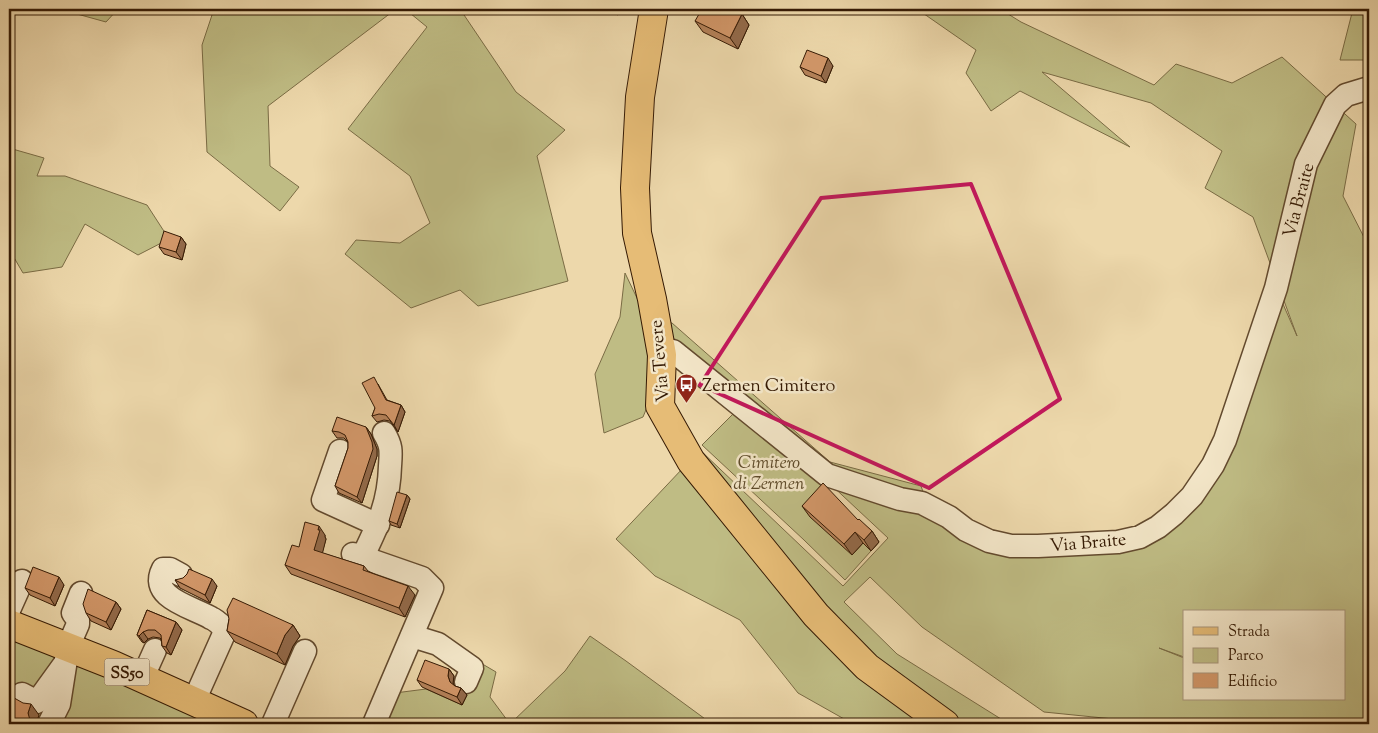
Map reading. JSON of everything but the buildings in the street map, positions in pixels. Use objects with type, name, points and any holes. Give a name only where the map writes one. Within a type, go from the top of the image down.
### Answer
[{"type":"main road","name":"Via Tevere","points":[[654,9],[640,97],[635,188],[637,232],[661,350],[660,406],[691,461],[816,615],[867,667],[946,724]]},
{"type":"main road","name":"SS50","points":[[9,624],[66,655],[142,678],[244,724]]},
{"type":"street","name":"Via Braite","points":[[661,350],[673,352],[827,475],[900,499],[922,503],[949,517],[966,530],[989,541],[1010,546],[1038,546],[1118,542],[1140,537],[1158,527],[1174,514],[1192,496],[1213,465],[1225,440],[1276,288],[1306,164],[1335,106],[1346,95],[1369,88]]},
{"type":"street","points":[[374,724],[432,588],[422,578],[358,556],[378,525],[390,487],[391,445],[384,433]]},
{"type":"street","points":[[340,451],[323,500],[378,525]]},
{"type":"street","points":[[181,576],[170,569],[163,569],[158,577],[159,585],[165,594],[212,618],[224,628],[223,636],[194,702]]},
{"type":"street","points":[[9,610],[22,581]]},
{"type":"street","points":[[22,694],[37,702],[66,655],[78,624],[78,620],[73,613],[81,593]]},
{"type":"street","points":[[412,636],[438,644],[472,668],[466,682]]},
{"type":"street","points":[[142,678],[155,650]]},
{"type":"street","points":[[273,724],[305,651]]},
{"type":"street","points":[[48,724],[60,704],[66,655]]},
{"type":"highlighted area","points":[[971,184],[1060,399],[929,488],[700,385],[821,198]]},
{"type":"green space","points":[[59,9],[118,9],[106,22]]},
{"type":"green space","points":[[204,9],[396,9],[268,106],[270,166],[299,187],[280,211],[207,152],[202,45],[212,15]]},
{"type":"green space","points":[[405,9],[460,9],[516,92],[565,130],[537,156],[568,281],[478,306],[460,290],[411,308],[345,254],[356,240],[400,243],[430,223],[410,176],[348,129],[427,27]]},
{"type":"green space","points":[[917,9],[1000,9],[1021,22],[1154,85],[1176,64],[1232,83],[1282,57],[1356,124],[1343,196],[1369,247],[1369,724],[1153,724],[1044,712],[922,627],[870,577],[844,602],[897,654],[1009,724],[853,724],[798,693],[740,620],[655,576],[616,539],[700,450],[843,586],[888,538],[675,339],[643,417],[604,433],[595,374],[620,317],[625,273],[647,319],[672,323],[830,462],[921,486],[928,506],[989,541],[1118,542],[1192,496],[1276,288],[1297,336],[1253,217],[1205,188],[1222,151],[1151,103],[1042,72],[1130,147],[1020,91],[991,111],[966,73],[976,50]]},
{"type":"green space","points":[[1353,9],[1369,9],[1369,60],[1340,60]]},
{"type":"green space","points":[[9,148],[44,158],[37,176],[65,176],[147,205],[169,239],[138,255],[85,224],[62,267],[23,273],[9,249]]},
{"type":"green space","name":"Cimitero di Zermen","points":[[738,409],[831,494],[879,542],[845,580],[702,445]]},
{"type":"green space","points":[[9,635],[217,724],[9,724]]},
{"type":"green space","points":[[590,636],[712,724],[510,724],[565,671]]},
{"type":"green space","points":[[479,662],[496,672],[490,697],[510,724],[416,724],[408,721],[405,724],[374,724],[387,694],[426,689],[462,705]]},
{"type":"place","name":"Zermen Cimitero","points":[[686,404]]}]
